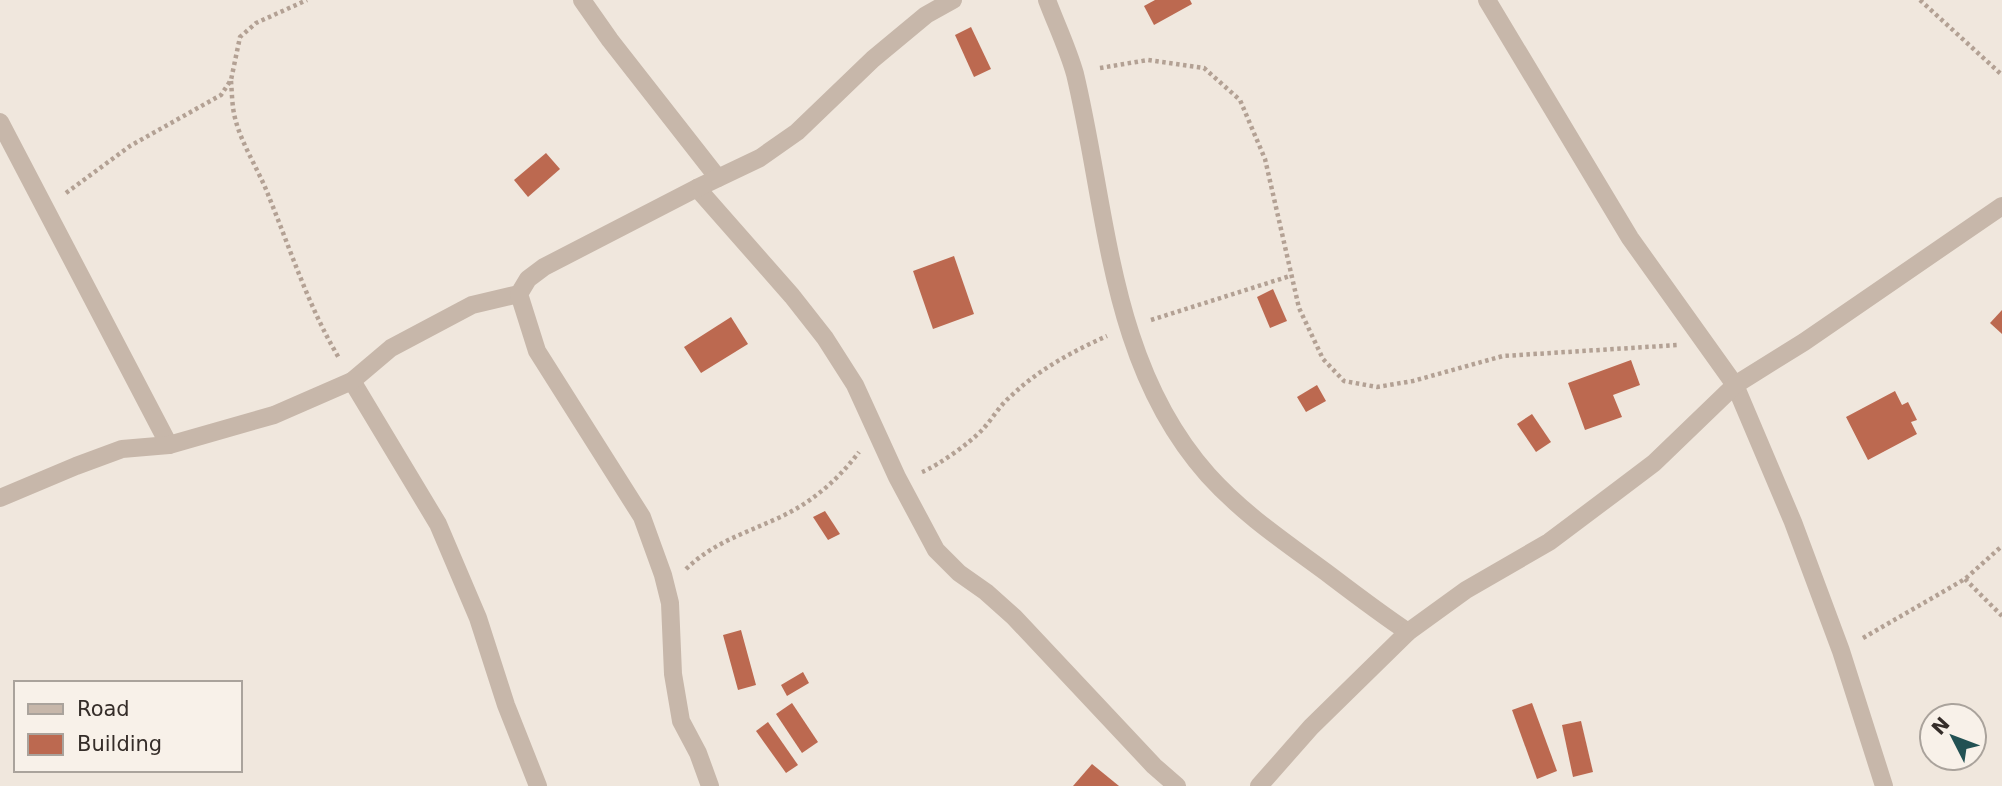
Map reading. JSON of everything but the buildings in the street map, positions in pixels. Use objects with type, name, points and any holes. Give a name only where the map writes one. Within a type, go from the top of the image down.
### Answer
[{"type":"street","points":[[582,0],[718,178]]},
{"type":"street","points":[[0,498],[122,449],[169,445],[274,415],[352,381],[391,348],[472,305],[519,294],[528,279],[544,267],[760,158],[797,132],[873,59],[926,15],[953,0]]},
{"type":"street","points":[[1047,0],[1074,72],[1108,256],[1128,328],[1151,391],[1177,434],[1207,474],[1241,509],[1275,537],[1408,632]]},
{"type":"street","points":[[1487,0],[1630,239],[1735,385],[1793,522],[1841,651],[1884,786]]},
{"type":"street","points":[[0,121],[169,445]]},
{"type":"street","points":[[697,188],[792,296],[825,338],[855,385],[897,477],[936,550],[959,573],[1014,617],[1120,731],[1177,786]]},
{"type":"street","points":[[1259,786],[1311,727],[1408,632],[1466,590],[1549,542],[1654,463],[1735,385],[1804,342],[2002,206]]},
{"type":"street","points":[[519,294],[537,351],[642,517],[663,575],[670,604],[673,674],[681,721],[698,753],[710,786]]},
{"type":"street","points":[[352,381],[438,524],[478,618],[506,705],[538,786]]},
{"type":"path","points":[[307,0],[257,23],[240,37],[231,80],[234,117],[327,338],[352,381]]},
{"type":"path","points":[[1920,0],[2002,75]]},
{"type":"path","points":[[1074,72],[1148,60],[1204,68],[1240,100],[1265,159],[1298,308],[1323,359],[1344,381],[1377,387],[1413,381],[1503,356],[1707,344]]},
{"type":"path","points":[[45,208],[130,146],[220,95],[231,80]]},
{"type":"path","points":[[897,477],[936,466],[981,431],[1010,396],[1084,346],[1128,328],[1290,276]]},
{"type":"path","points":[[670,604],[680,575],[702,553],[778,518],[811,499],[841,476],[874,430]]},
{"type":"path","points":[[1841,651],[1965,579],[2002,545]]},
{"type":"path","points":[[1965,579],[2002,615]]}]
